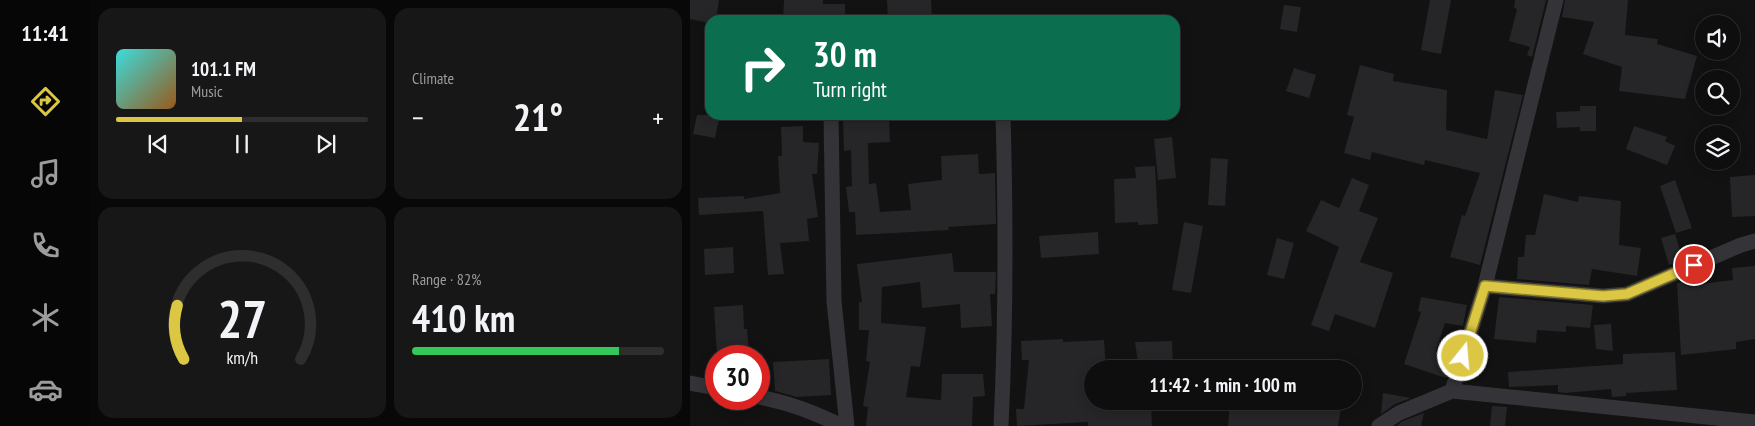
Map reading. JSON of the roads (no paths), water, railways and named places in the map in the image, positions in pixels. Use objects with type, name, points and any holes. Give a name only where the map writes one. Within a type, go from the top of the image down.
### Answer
[{"type":"street","points":[[1452,391],[1485,286],[1556,0]]},
{"type":"street","points":[[831,120],[834,301],[847,426]]},
{"type":"street","points":[[1001,426],[1005,346],[1003,120]]},
{"type":"street","points":[[1485,286],[1603,296],[1627,294],[1755,240]]},
{"type":"street","points":[[690,383],[705,386]]},
{"type":"street","points":[[1379,426],[1399,413],[1452,391],[1755,422]]},
{"type":"street","points":[[770,399],[812,411],[842,426]]}]
